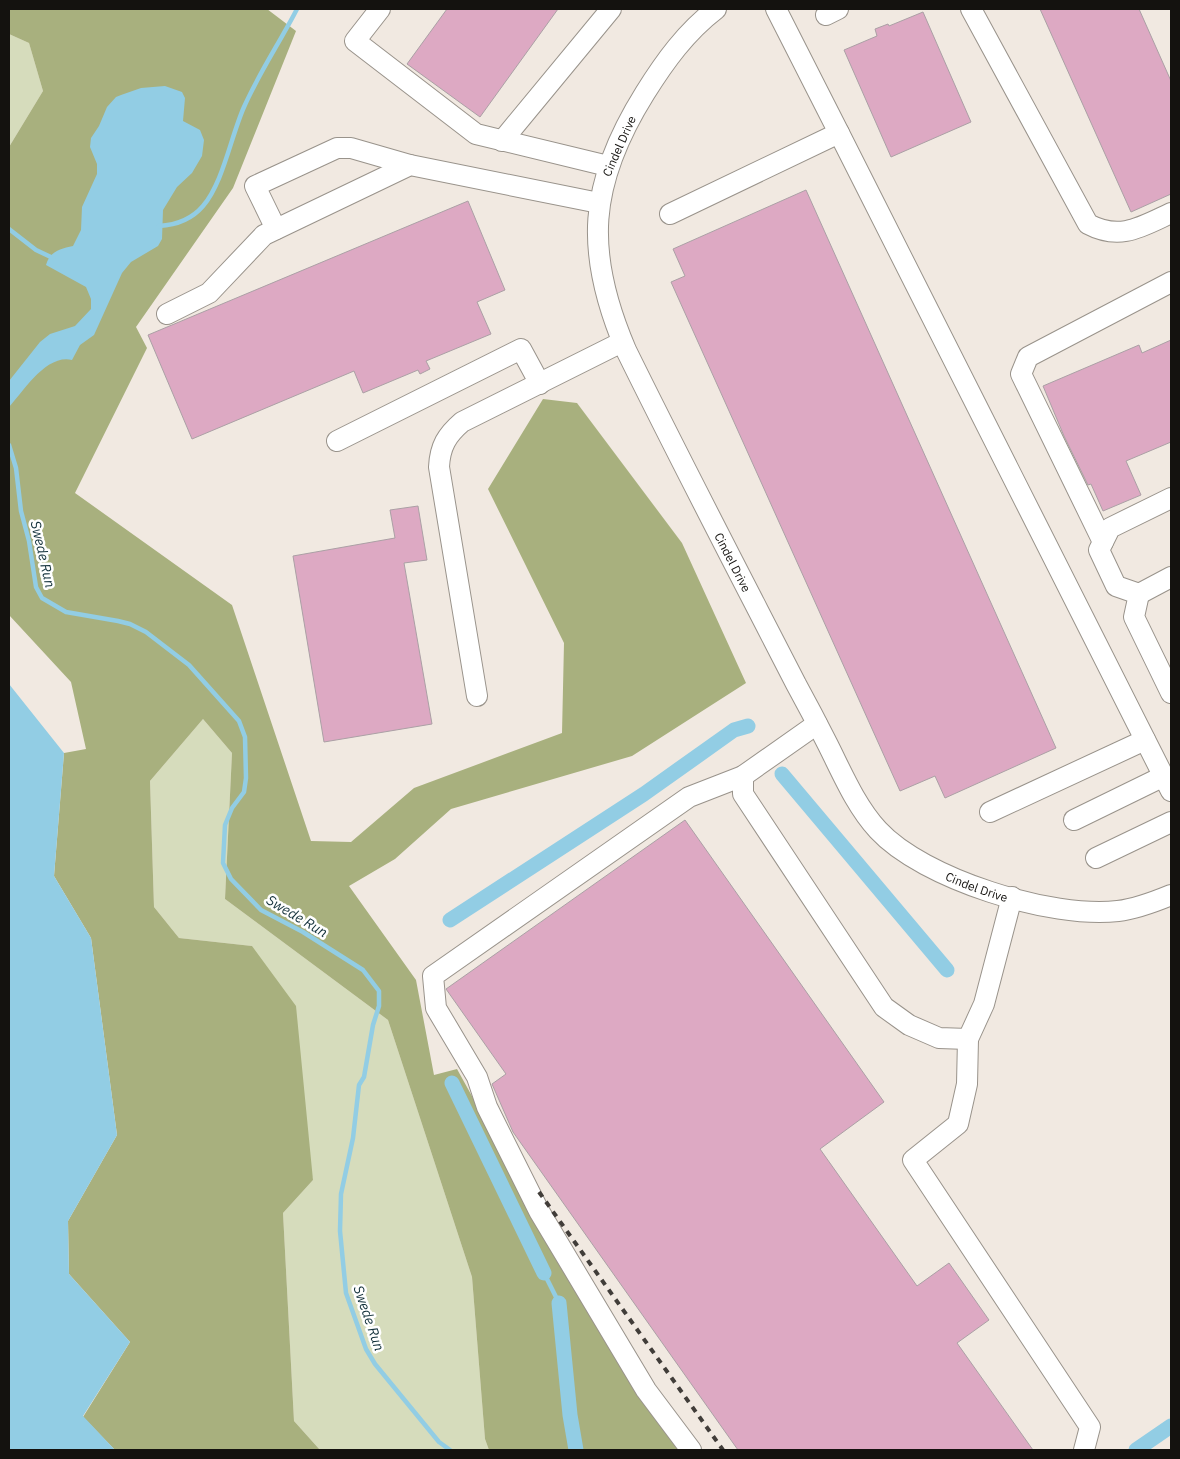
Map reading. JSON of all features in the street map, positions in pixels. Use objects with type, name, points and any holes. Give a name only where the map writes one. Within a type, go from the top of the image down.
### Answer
[{"type":"street","points":[[380,9],[355,41],[476,134],[608,166]]},
{"type":"street","points":[[502,141],[610,9]]},
{"type":"street","name":"Cindel Drive","points":[[716,9],[688,34],[655,77],[627,125],[608,166],[600,203],[597,249],[600,275],[606,300],[622,342],[817,724],[866,815],[894,846],[929,868],[969,884],[1012,897],[1072,910],[1117,911],[1171,895]]},
{"type":"street","points":[[776,9],[1167,783],[1074,820]]},
{"type":"street","points":[[971,9],[1088,224],[1102,231],[1126,233],[1171,213]]},
{"type":"street","points":[[670,214],[838,133]]},
{"type":"street","points":[[276,229],[255,186],[338,148],[351,148],[410,165],[600,203]]},
{"type":"street","points":[[167,314],[209,293],[264,235],[410,165]]},
{"type":"street","points":[[1103,542],[1021,374],[1028,357],[1171,282]]},
{"type":"street","points":[[477,696],[439,466],[440,452],[448,434],[462,422],[622,342]]},
{"type":"street","points":[[337,441],[521,349],[540,384]]},
{"type":"street","points":[[1139,594],[1116,586],[1099,550],[1110,528],[1171,498]]},
{"type":"street","points":[[1171,576],[1139,594],[1134,617],[1171,693]]},
{"type":"street","points":[[691,1450],[646,1390],[539,1211],[487,1107],[477,1077],[436,1008],[432,976],[689,797],[743,776],[817,724]]},
{"type":"street","points":[[990,812],[1146,740]]},
{"type":"street","points":[[743,776],[743,794],[884,1007],[909,1025],[939,1038],[968,1039]]},
{"type":"street","points":[[1096,858],[1171,822]]},
{"type":"street","points":[[1012,897],[984,1004],[968,1039],[967,1084],[958,1124],[914,1160],[1090,1427],[1084,1450]]},
{"type":"green space","points":[[9,9],[267,9],[296,31],[233,188],[136,327],[147,348],[75,493],[232,605],[311,841],[351,842],[414,788],[562,733],[564,643],[488,489],[543,399],[577,403],[682,543],[746,683],[632,756],[451,809],[395,859],[349,886],[416,980],[434,1075],[457,1069],[626,1375],[680,1450],[489,1450],[485,1439],[472,1277],[388,1020],[225,899],[232,753],[203,719],[150,781],[154,907],[179,938],[252,946],[296,1006],[313,1180],[283,1213],[294,1421],[320,1450],[115,1450],[83,1417],[130,1342],[69,1274],[68,1221],[117,1135],[91,938],[54,876],[64,753],[86,749],[71,682],[9,615],[9,147],[43,91],[29,43],[9,34]]},
{"type":"green space","points":[[9,34],[29,43],[43,91],[9,147]]},
{"type":"green space","points":[[203,719],[232,753],[225,899],[388,1020],[472,1277],[485,1439],[489,1450],[320,1450],[294,1421],[283,1213],[313,1180],[252,946],[179,938],[154,907],[150,781]]},
{"type":"water","points":[[165,86],[182,92],[185,98],[183,121],[200,130],[204,140],[202,156],[192,173],[177,187],[163,210],[162,239],[158,246],[131,262],[122,273],[94,335],[80,345],[72,360],[62,360],[45,368],[36,375],[9,407],[9,381],[40,342],[50,334],[75,326],[91,309],[91,299],[86,287],[46,265],[53,254],[73,246],[81,230],[82,207],[97,174],[97,164],[90,147],[91,138],[99,126],[107,107],[116,97],[141,88]]},
{"type":"water","points":[[9,684],[64,753],[54,876],[91,938],[117,1135],[68,1221],[69,1274],[130,1342],[83,1416],[115,1450],[9,1450]]},
{"type":"building","points":[[447,9],[558,9],[480,117],[407,64]]},
{"type":"building","points":[[1040,9],[1139,9],[1171,81],[1171,194],[1131,212]]},
{"type":"building","points":[[923,12],[971,122],[891,157],[844,50],[877,36],[875,29],[888,24],[889,26]]},
{"type":"building","points":[[806,190],[1056,748],[945,798],[935,776],[900,791],[671,282],[685,276],[673,249]]},
{"type":"building","points":[[468,201],[505,290],[477,302],[491,334],[426,361],[430,369],[420,374],[418,370],[363,393],[354,371],[192,439],[148,335]]},
{"type":"building","points":[[1171,340],[1171,442],[1126,461],[1141,495],[1103,511],[1091,484],[1088,485],[1064,436],[1043,386],[1139,345],[1142,353]]},
{"type":"building","points":[[418,506],[427,560],[404,563],[432,724],[324,742],[293,556],[395,538],[390,510]]},
{"type":"building","points":[[685,820],[884,1102],[820,1149],[917,1286],[949,1263],[989,1320],[957,1343],[1033,1450],[738,1450],[513,1132],[492,1084],[506,1074],[446,989]]},
{"type":"waterway","points":[[159,226],[177,223],[189,218],[199,211],[210,196],[221,172],[244,107],[297,9]]},
{"type":"waterway","name":"Swede Run","points":[[9,229],[36,250],[53,258]]},
{"type":"waterway","name":"Swede Run","points":[[9,445],[16,468],[21,511],[29,541],[36,587],[42,598],[66,612],[118,621],[130,624],[146,632],[189,665],[239,721],[245,737],[246,778],[244,792],[232,808],[225,825],[223,863],[231,879],[261,910],[303,932],[363,970],[379,991],[379,1006],[373,1025],[364,1077],[359,1085],[353,1138],[341,1194],[340,1231],[346,1293],[366,1349],[375,1364],[439,1442],[450,1450]]},
{"type":"waterway","points":[[450,920],[644,794],[734,730],[748,726]]},
{"type":"waterway","points":[[782,774],[947,970]]},
{"type":"waterway","points":[[452,1083],[544,1273]]},
{"type":"waterway","points":[[544,1273],[559,1303]]},
{"type":"waterway","points":[[559,1303],[570,1415],[576,1450]]},
{"type":"waterway","points":[[1136,1450],[1171,1426]]},
{"type":"railway","points":[[539,1192],[723,1450]]}]
